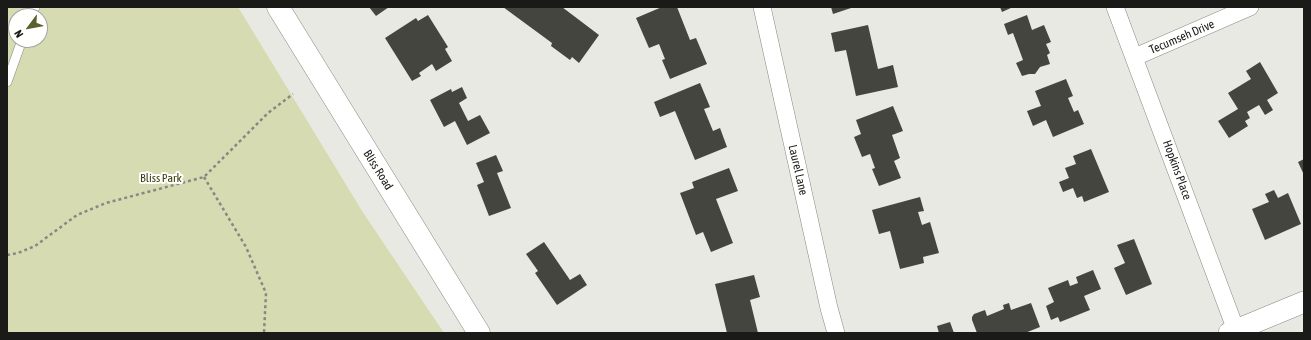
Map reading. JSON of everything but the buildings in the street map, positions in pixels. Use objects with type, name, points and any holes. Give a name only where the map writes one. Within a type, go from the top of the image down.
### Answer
[{"type":"main road","name":"Bliss Road","points":[[278,7],[479,333]]},
{"type":"street","name":"Laurel Lane","points":[[762,7],[829,308],[836,333]]},
{"type":"street","name":"Hopkins Place","points":[[1115,7],[1135,57],[1234,332]]},
{"type":"street","name":"Tecumseh Drive","points":[[1135,57],[1250,7]]},
{"type":"street","points":[[1234,332],[1304,302]]},
{"type":"lane","points":[[7,82],[19,48]]},
{"type":"path","points":[[7,255],[18,253],[35,246],[77,215],[106,203],[204,177],[268,113],[293,94]]},
{"type":"path","points":[[204,177],[246,247],[266,294],[264,333]]},
{"type":"green space","name":"Bliss Park","points":[[7,7],[238,7],[362,211],[444,333],[7,333]]}]
